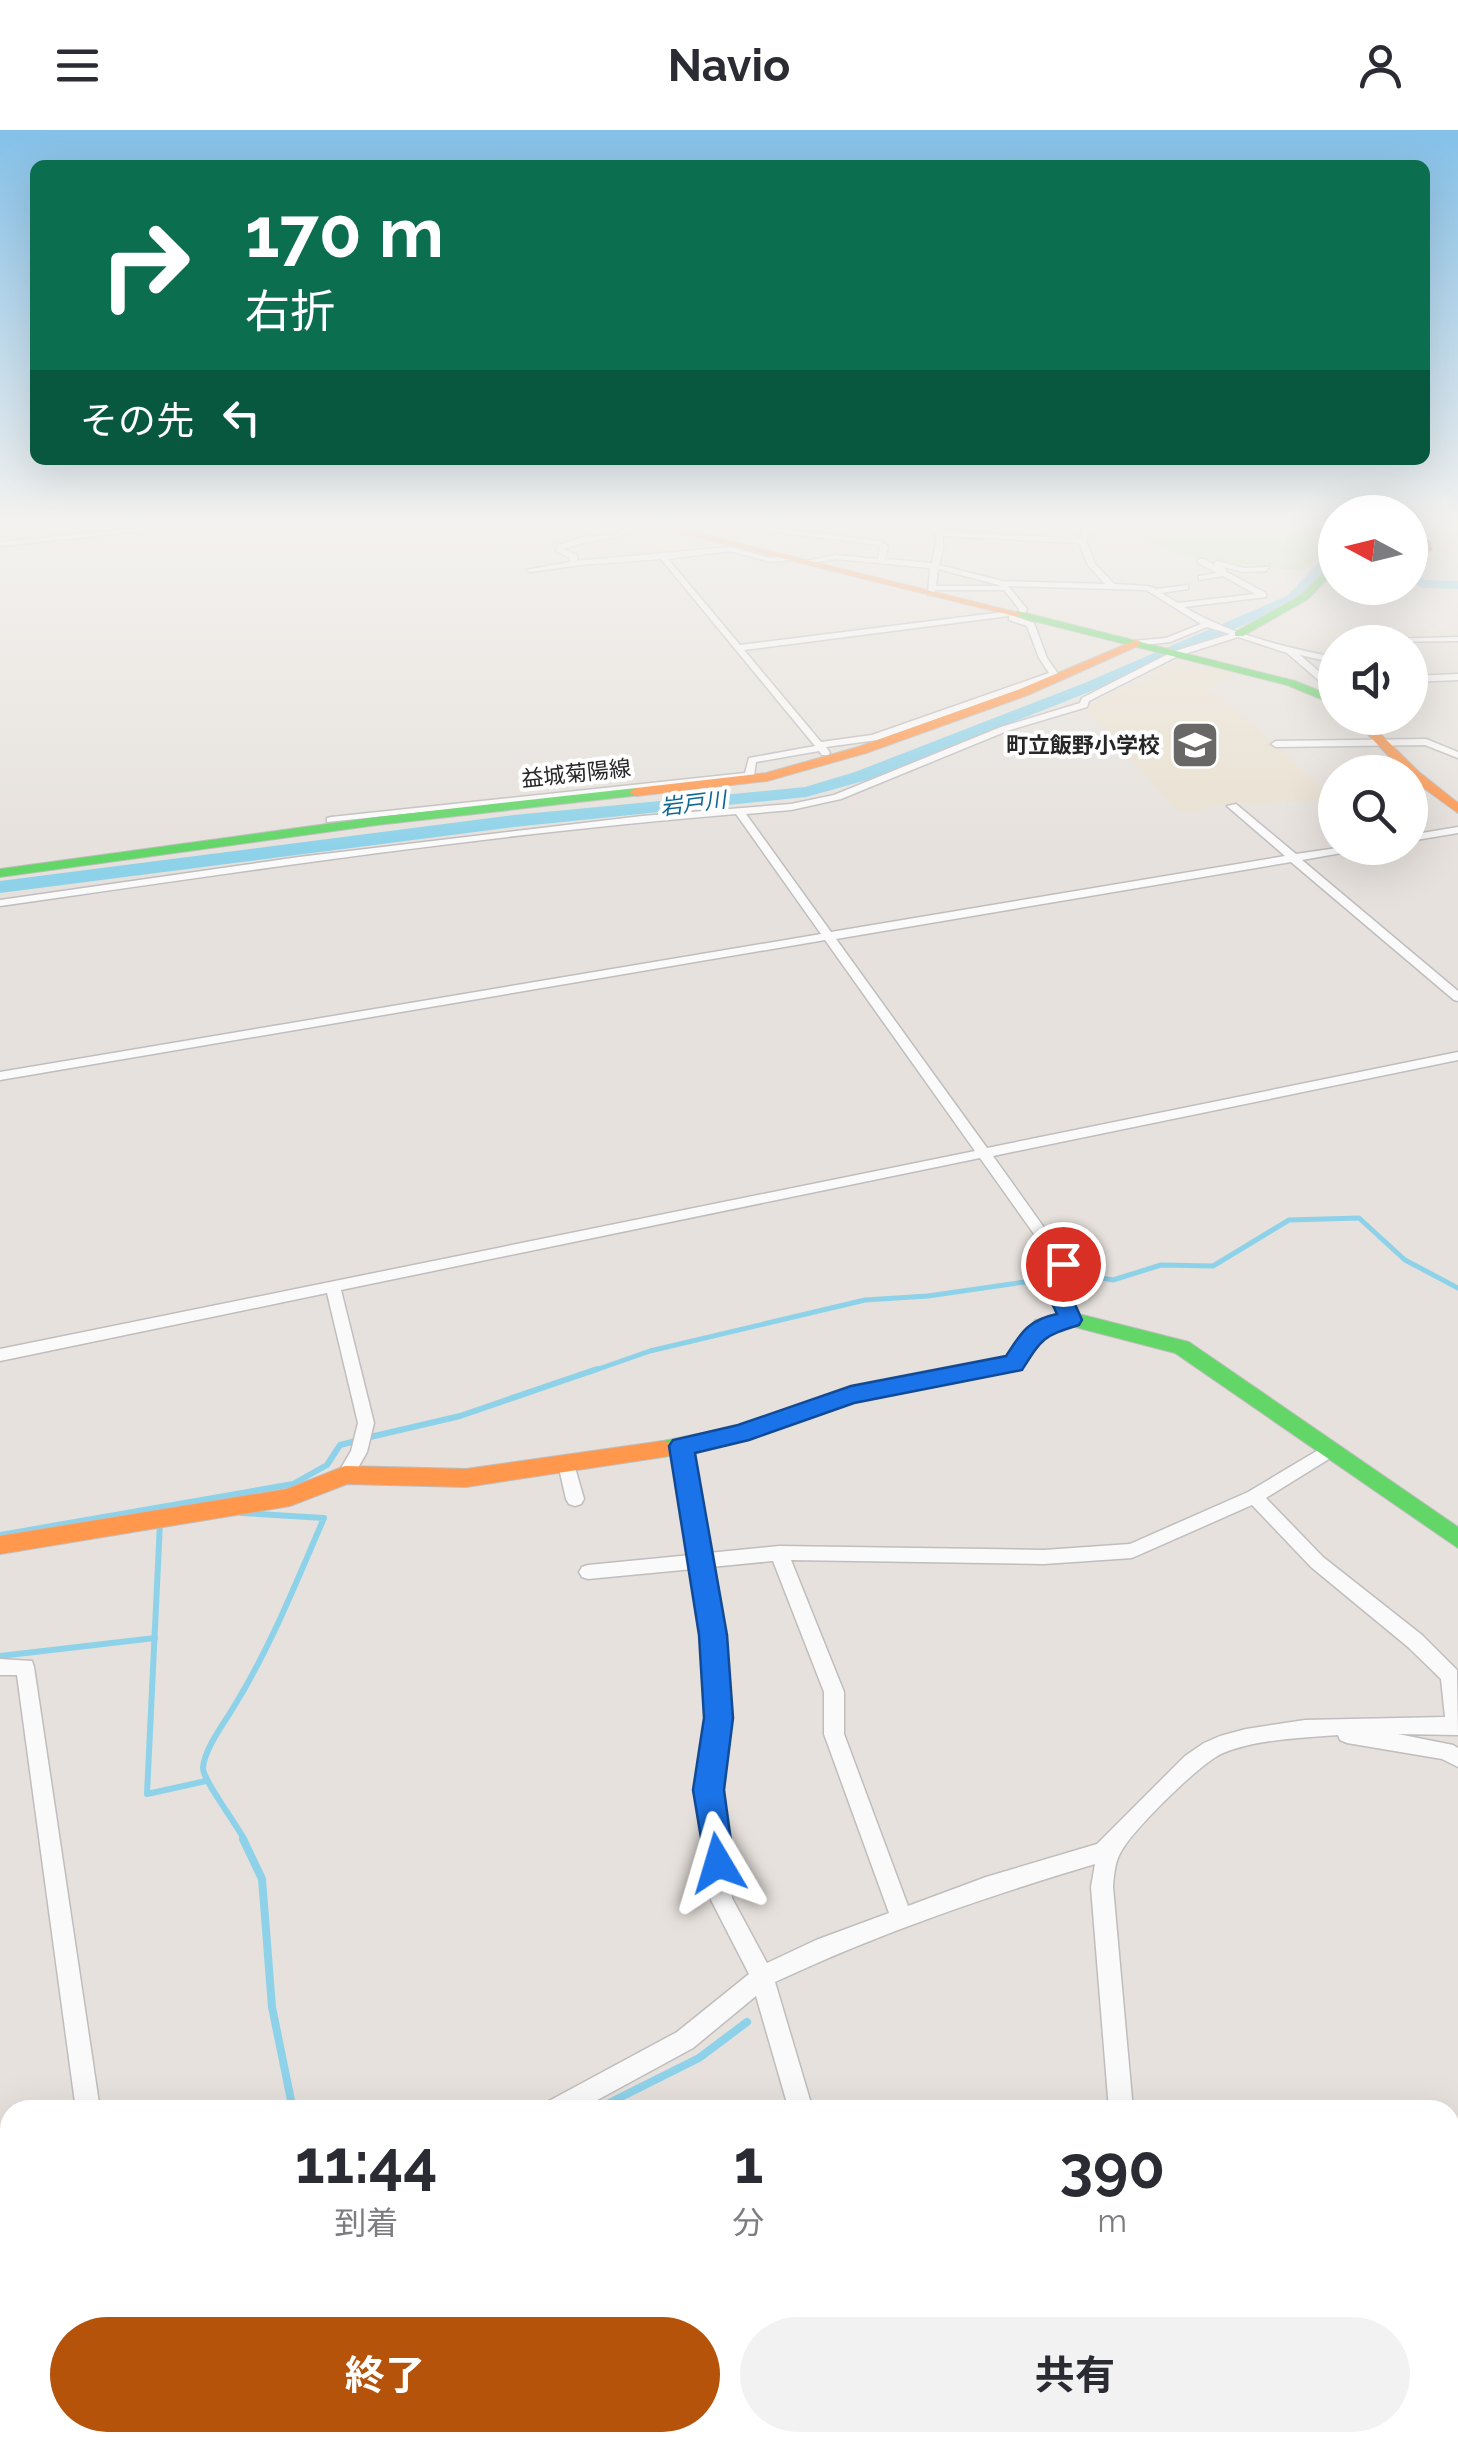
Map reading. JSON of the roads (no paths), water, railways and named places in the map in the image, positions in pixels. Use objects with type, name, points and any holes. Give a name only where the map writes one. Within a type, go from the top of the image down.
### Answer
[{"type":"main road","points":[[1084,630],[1291,683],[1318,694]]},
{"type":"main road","points":[[1236,633],[1243,630]]},
{"type":"main road","name":"益城菊陽線","points":[[0,873],[363,822],[737,782],[794,772],[824,751],[1056,677],[1141,644]]},
{"type":"main road","points":[[1376,735],[1414,776],[1458,809]]},
{"type":"main road","points":[[0,1545],[290,1496],[345,1475],[466,1478],[740,1434],[851,1395],[1014,1364],[1042,1325],[1070,1320],[1182,1347],[1458,1540]]},
{"type":"street","points":[[722,630],[824,751]]},
{"type":"street","points":[[736,648],[881,630]]},
{"type":"street","points":[[1033,630],[1056,677]]},
{"type":"street","points":[[1141,644],[1168,640],[1191,630]]},
{"type":"street","points":[[1227,630],[1318,656]]},
{"type":"street","points":[[1265,630],[1274,646]]},
{"type":"street","points":[[0,903],[298,860],[642,819],[740,814],[837,797],[1004,728],[1084,705],[1085,700],[1174,654],[1236,633]]},
{"type":"street","points":[[1428,640],[1458,639]]},
{"type":"street","points":[[1287,650],[1318,676]]},
{"type":"street","points":[[1428,678],[1458,677]]},
{"type":"street","points":[[1276,744],[1426,742],[1458,755]]},
{"type":"street","points":[[331,820],[749,775],[752,760],[824,751]]},
{"type":"street","points":[[1232,806],[1458,997]]},
{"type":"street","points":[[740,814],[1063,1264],[1064,1271],[1054,1282],[1070,1320]]},
{"type":"street","points":[[1428,835],[1458,830]]},
{"type":"street","points":[[0,1076],[1318,853]]},
{"type":"street","points":[[0,1354],[1458,1056]]},
{"type":"street","points":[[333,1286],[366,1424],[359,1452],[345,1475]]},
{"type":"street","points":[[682,1446],[713,1635],[718,1701],[709,1790],[722,1900],[762,1976],[797,2100]]},
{"type":"street","points":[[588,1572],[779,1553],[1044,1556],[1132,1551],[1254,1497],[1330,1450]]},
{"type":"street","points":[[566,1464],[575,1499]]},
{"type":"street","points":[[574,2100],[686,2040],[762,1976],[986,1886],[1103,1852],[1217,1745],[1391,1724],[1457,1726],[1450,1676],[1415,1641],[1318,1562],[1254,1497]]},
{"type":"street","points":[[779,1553],[834,1692],[834,1734],[902,1920]]},
{"type":"street","points":[[0,1667],[25,1667],[87,2100]]},
{"type":"street","points":[[1323,1730],[1446,1750],[1458,1758]]},
{"type":"street","points":[[1118,1836],[1104,1858],[1102,1887],[1119,2100]]},
{"type":"waterway","name":"岩戸川","points":[[0,887],[514,821],[806,792],[861,776],[1088,687],[1219,630]]},
{"type":"waterway","points":[[590,1372],[650,1351],[865,1300],[928,1296],[1080,1274],[1113,1280],[1161,1265],[1213,1266],[1289,1220],[1359,1218],[1405,1260],[1458,1288]]},
{"type":"waterway","points":[[366,1438],[460,1416],[597,1369]]},
{"type":"waterway","points":[[0,1535],[293,1484],[327,1465],[340,1445],[356,1441]]},
{"type":"waterway","points":[[242,1513],[324,1518],[269,1642],[204,1761],[208,1782],[245,1841]]},
{"type":"waterway","points":[[154,1638],[160,1523]]},
{"type":"waterway","points":[[0,1656],[154,1638]]},
{"type":"waterway","points":[[154,1638],[147,1794],[206,1781]]},
{"type":"waterway","points":[[243,1839],[262,1879],[272,2007],[291,2100]]},
{"type":"waterway","points":[[615,2100],[699,2058],[747,2022]]},
{"type":"place","name":"町立飯野小学校","points":[[1195,745]]}]
